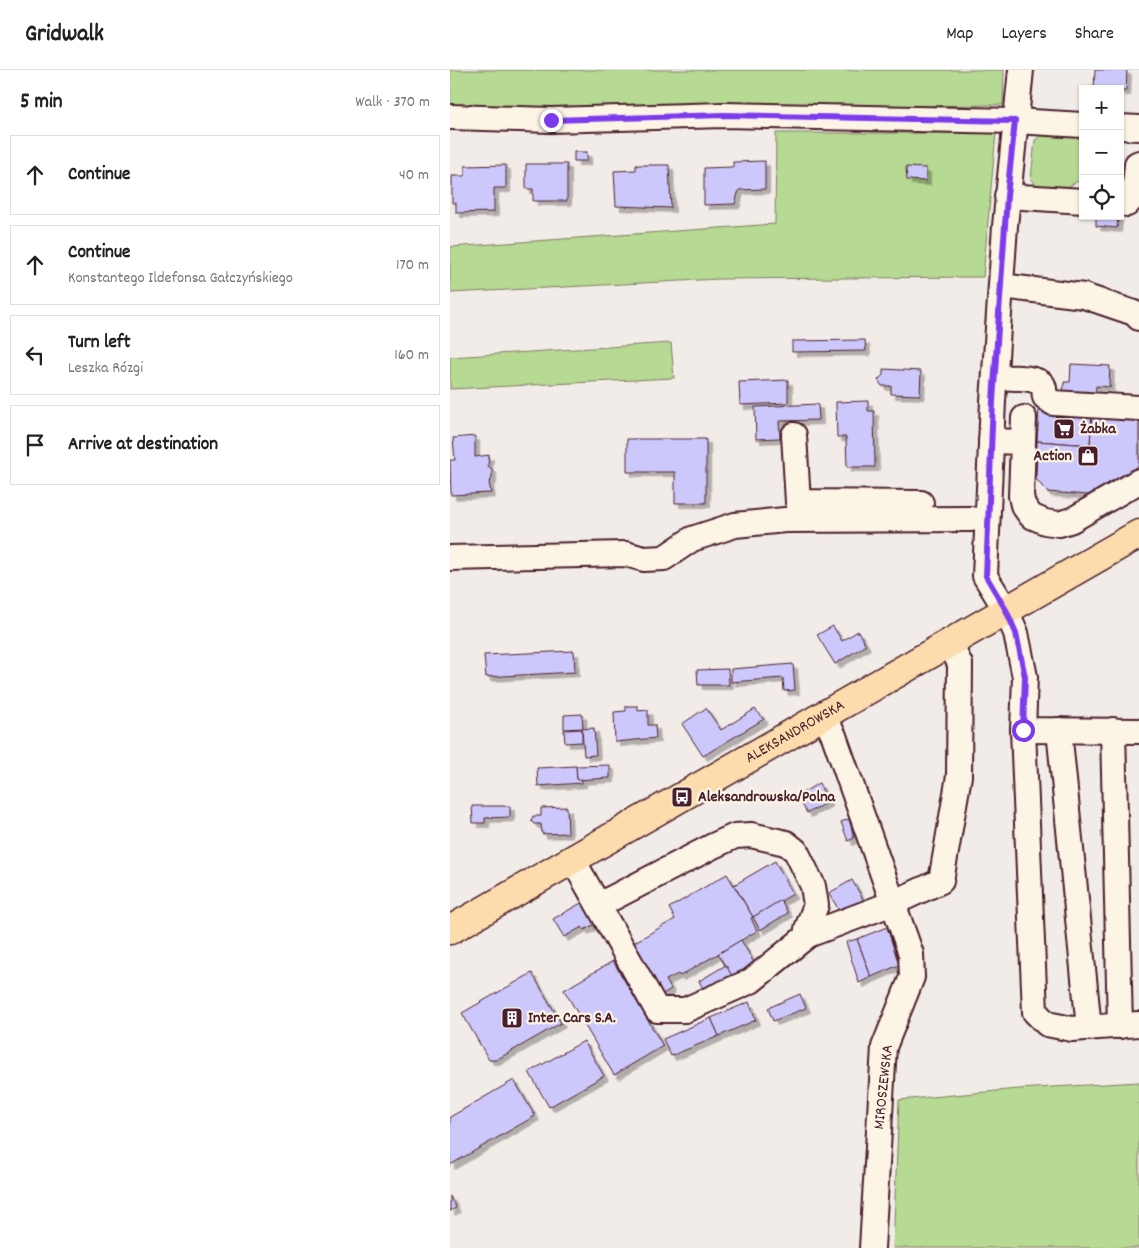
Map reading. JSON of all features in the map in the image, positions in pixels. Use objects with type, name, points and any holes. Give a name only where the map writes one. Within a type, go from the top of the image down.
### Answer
[{"type":"main road","name":"ALEKSANDROWSKA","points":[[450,930],[1139,534]]},
{"type":"street","points":[[1021,70],[1007,196],[991,441],[979,511],[986,576],[1006,610],[1016,633],[1025,677],[1023,730],[1035,1012],[1047,1024],[1072,1030],[1130,1025],[1113,730]]},
{"type":"street","points":[[450,117],[551,120],[724,115],[1015,121],[1079,125]]},
{"type":"street","points":[[1124,127],[1139,128]]},
{"type":"street","points":[[1124,204],[1127,204],[1134,196],[1137,164],[1139,163]]},
{"type":"street","points":[[1007,196],[1079,201]]},
{"type":"street","points":[[1001,286],[1084,296],[1134,313],[1139,318]]},
{"type":"street","points":[[995,377],[1034,379],[1044,387],[1044,398],[1053,403],[1139,408]]},
{"type":"street","points":[[1024,418],[1023,505],[1031,516],[1045,522],[1058,524],[1072,520],[1139,481]]},
{"type":"street","points":[[794,435],[798,502],[979,511]]},
{"type":"street","points":[[991,441],[1023,442]]},
{"type":"street","points":[[450,558],[626,554],[644,559],[664,558],[692,539],[735,525],[786,520],[979,511]]},
{"type":"street","points":[[573,860],[657,1010],[685,1010],[751,981],[808,935],[893,903],[941,881],[959,776],[958,710],[960,664],[950,642]]},
{"type":"street","name":"MIROSZEWSKA","points":[[824,716],[834,736],[911,954],[912,977],[884,1047],[872,1248]]},
{"type":"street","points":[[1023,730],[1139,731]]},
{"type":"street","points":[[1058,730],[1089,1028]]},
{"type":"street","points":[[599,905],[713,846],[735,836],[751,835],[786,843],[796,851],[813,886],[816,905],[806,929],[808,935]]},
{"type":"green space","points":[[450,70],[1004,70],[1003,105],[555,109],[450,105]]},
{"type":"green space","points":[[776,133],[996,133],[983,277],[719,279],[450,293],[450,247],[775,224]]},
{"type":"green space","points":[[1043,135],[1079,136],[1079,181],[1060,191],[1039,190],[1031,179],[1035,140]]},
{"type":"green space","points":[[671,343],[674,378],[450,389],[450,357]]},
{"type":"green space","points":[[1139,1082],[1139,1248],[893,1248],[899,1100],[1018,1089]]},
{"type":"building","points":[[1095,70],[1127,70],[1126,91],[1124,91],[1124,85],[1094,85]]},
{"type":"building","points":[[574,152],[587,152],[587,161],[574,161]]},
{"type":"building","points":[[765,161],[765,189],[739,190],[735,204],[704,205],[704,168],[733,167],[733,162]]},
{"type":"building","points":[[526,164],[567,164],[567,201],[533,201],[533,189],[526,189]]},
{"type":"building","points":[[506,165],[506,188],[494,188],[494,212],[456,213],[456,203],[452,203],[452,176],[465,176],[465,166]]},
{"type":"building","points":[[636,165],[669,165],[671,208],[616,206],[614,171],[636,170]]},
{"type":"building","points":[[906,167],[926,168],[926,181],[907,180]]},
{"type":"building","points":[[1096,220],[1118,220],[1117,228],[1096,226]]},
{"type":"building","points":[[865,340],[866,351],[792,352],[792,341]]},
{"type":"building","points":[[1071,364],[1110,366],[1109,385],[1111,387],[1096,386],[1095,400],[1063,398],[1064,382],[1070,382]]},
{"type":"building","points":[[883,369],[921,371],[920,395],[891,394],[891,386],[882,386],[878,380],[883,375]]},
{"type":"building","points":[[788,380],[788,403],[740,405],[739,382]]},
{"type":"building","points":[[868,401],[868,411],[874,411],[875,467],[847,467],[846,437],[837,437],[836,402]]},
{"type":"building","points":[[818,404],[819,420],[779,421],[780,438],[756,439],[755,407]]},
{"type":"building","name":"Żabka","points":[[1039,408],[1092,412],[1090,445],[1037,441]]},
{"type":"building","name":"Action","points":[[1092,412],[1139,415],[1139,466],[1088,495],[1047,492],[1036,479],[1037,441],[1090,445]]},
{"type":"building","points":[[475,436],[475,457],[489,455],[488,466],[492,469],[492,479],[489,482],[491,493],[451,495],[450,460],[455,460],[453,438]]},
{"type":"building","points":[[627,439],[706,439],[706,503],[675,503],[675,472],[627,472]]},
{"type":"building","points":[[833,626],[842,641],[858,631],[866,645],[835,664],[817,635]]},
{"type":"building","points":[[574,651],[575,672],[486,677],[484,655]]},
{"type":"building","points":[[793,664],[795,690],[784,691],[783,678],[731,682],[731,669]]},
{"type":"building","points":[[728,669],[729,685],[698,685],[697,670]]},
{"type":"building","points":[[626,706],[638,706],[638,711],[648,710],[648,725],[655,725],[656,738],[615,742],[614,712],[626,711]]},
{"type":"building","points":[[706,708],[721,730],[755,709],[764,719],[703,756],[682,724]]},
{"type":"building","points":[[582,714],[583,728],[564,729],[564,715]]},
{"type":"building","points":[[594,728],[596,755],[584,756],[582,729]]},
{"type":"building","points":[[582,729],[582,742],[565,743],[564,730]]},
{"type":"building","points":[[610,765],[610,778],[577,780],[576,766]]},
{"type":"building","points":[[576,766],[577,780],[582,779],[582,783],[538,786],[537,768]]},
{"type":"building","points":[[819,783],[828,802],[807,813],[797,796]]},
{"type":"building","points":[[472,806],[510,806],[510,817],[485,818],[485,823],[473,823]]},
{"type":"building","points":[[567,807],[568,833],[542,834],[541,824],[534,824],[531,821],[533,816],[541,816],[541,808]]},
{"type":"building","points":[[849,819],[854,838],[848,841],[841,822]]},
{"type":"building","points":[[775,861],[793,894],[753,917],[734,885]]},
{"type":"building","points":[[727,874],[753,917],[751,918],[757,931],[680,976],[678,974],[666,980],[671,989],[663,994],[633,943],[675,919],[669,908]]},
{"type":"building","points":[[852,880],[864,901],[841,914],[829,893]]},
{"type":"building","points":[[781,900],[788,913],[760,930],[753,917]]},
{"type":"building","points":[[583,902],[595,924],[584,930],[582,927],[564,937],[553,919]]},
{"type":"building","points":[[887,927],[899,965],[871,977],[857,939]]},
{"type":"building","points":[[857,939],[871,977],[859,983],[846,942]]},
{"type":"building","points":[[741,940],[756,966],[733,979],[718,954]]},
{"type":"building","points":[[613,961],[663,1046],[614,1075],[564,990]]},
{"type":"building","points":[[726,965],[733,978],[706,994],[699,981]]},
{"type":"building","name":"Inter Cars S.A.","points":[[532,973],[561,1023],[496,1060],[489,1060],[462,1013]]},
{"type":"building","points":[[800,994],[806,1008],[773,1021],[768,1008]]},
{"type":"building","points":[[749,1002],[756,1020],[719,1036],[711,1018]]},
{"type":"building","points":[[711,1018],[719,1036],[671,1056],[663,1039]]},
{"type":"building","points":[[584,1041],[604,1076],[549,1107],[529,1072]]},
{"type":"building","points":[[514,1080],[535,1116],[450,1165],[450,1117]]},
{"type":"building","points":[[450,1196],[456,1208],[450,1211]]},
{"type":"place","name":"Żabka","points":[[1064,429]]},
{"type":"place","name":"Action","points":[[1088,456]]},
{"type":"place","name":"Aleksandrowska/Polna","points":[[682,797]]},
{"type":"place","name":"Inter Cars S.A.","points":[[512,1018]]},
{"type":"route","points":[[551,120],[724,115],[1015,121],[1007,196],[993,401],[986,576],[1006,610],[1016,633],[1025,677],[1023,730]]}]
